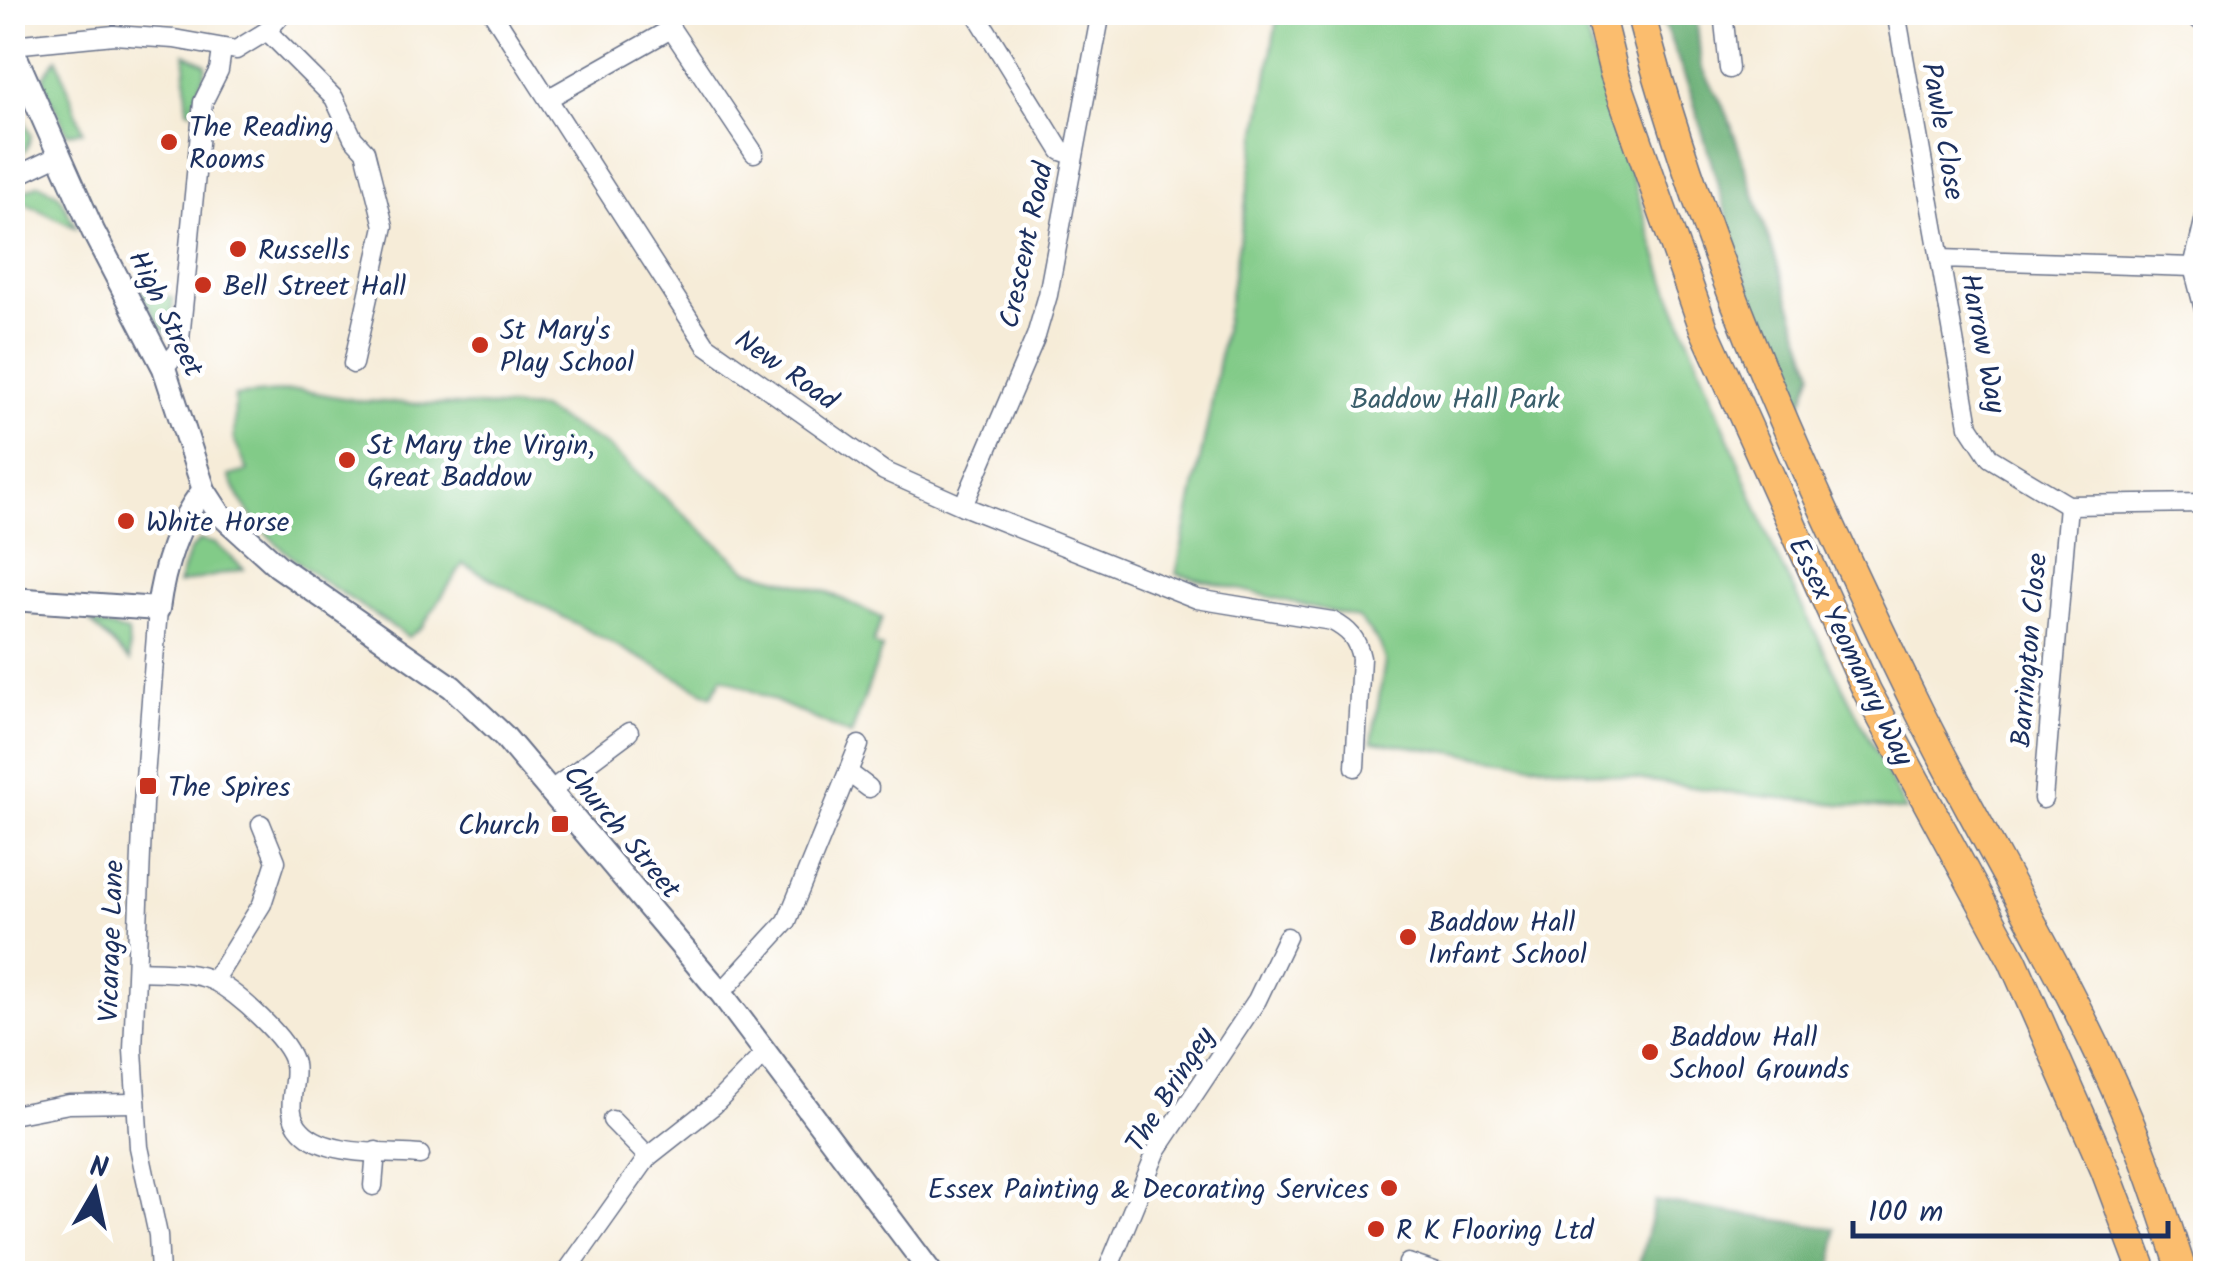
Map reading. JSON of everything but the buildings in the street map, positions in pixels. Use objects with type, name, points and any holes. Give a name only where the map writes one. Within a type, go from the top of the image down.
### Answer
[{"type":"main road","name":"Essex Yeomanry Way","points":[[1599,12],[1621,91],[1719,363],[1867,692],[2012,961],[2105,1170],[2144,1274]]},
{"type":"main road","name":"Essex Yeomanry Way","points":[[1640,12],[1666,112],[1744,329],[1913,697],[2077,1012],[2136,1137],[2183,1274]]},
{"type":"street","points":[[12,46],[114,35],[174,39],[236,50],[267,32],[284,12]]},
{"type":"street","name":"New Road","points":[[492,12],[706,345],[884,470],[963,506],[1197,599],[1332,621],[1348,629],[1358,643],[1361,658],[1355,767]]},
{"type":"street","points":[[660,12],[754,153]]},
{"type":"street","name":"Crescent Road","points":[[963,506],[1036,336],[1048,295],[1073,155],[1061,151],[975,12]]},
{"type":"street","points":[[1073,155],[1101,12]]},
{"type":"street","points":[[1723,12],[1729,70]]},
{"type":"street","name":"Pawle Close","points":[[1896,12],[1940,259]]},
{"type":"street","points":[[2189,12],[2206,25]]},
{"type":"street","points":[[549,98],[671,30]]},
{"type":"street","points":[[267,32],[334,98],[353,138],[366,150],[384,226],[353,364]]},
{"type":"street","name":"High Street","points":[[12,46],[93,232],[164,368],[204,490]]},
{"type":"street","points":[[164,368],[179,350],[203,102],[220,70],[222,50]]},
{"type":"street","points":[[12,178],[60,155]]},
{"type":"street","points":[[2206,213],[2193,267],[2206,317]]},
{"type":"street","name":"Harrow Way","points":[[2068,504],[1990,458],[1969,426],[1940,259],[2193,267]]},
{"type":"street","points":[[12,599],[158,609],[162,579],[192,503],[204,490]]},
{"type":"street","name":"Church Street","points":[[204,490],[219,513],[278,566],[452,688],[504,736],[720,993],[932,1274]]},
{"type":"street","points":[[2068,504],[2206,503]]},
{"type":"street","name":"Barrington Close","points":[[2043,799],[2068,504]]},
{"type":"street","name":"Vicarage Lane","points":[[158,609],[142,804],[134,1102],[158,1235],[160,1274]]},
{"type":"street","points":[[550,791],[629,732]]},
{"type":"street","points":[[720,993],[787,921],[859,745]]},
{"type":"street","points":[[849,773],[869,788]]},
{"type":"street","points":[[214,981],[262,904],[276,861],[261,824]]},
{"type":"street","name":"The Bringey","points":[[1106,1274],[1157,1150],[1258,1000],[1287,938]]},
{"type":"street","points":[[138,971],[214,981],[260,1018],[288,1050],[294,1065],[290,1100],[300,1130],[320,1144],[420,1154]]},
{"type":"street","points":[[565,1274],[648,1157],[714,1106],[764,1054]]},
{"type":"street","points":[[12,1115],[69,1104],[134,1102]]},
{"type":"street","points":[[612,1120],[648,1157]]},
{"type":"street","points":[[373,1186],[376,1151]]},
{"type":"street","points":[[1408,1263],[1440,1274]]},
{"type":"green space","name":"Baddow Hall Park","points":[[1278,13],[1580,13],[1666,282],[1777,557],[1906,811],[1733,793],[1372,741],[1385,661],[1380,644],[1358,618],[1176,574],[1210,412]]},
{"type":"green space","points":[[1660,13],[1696,13],[1701,65],[1728,116],[1813,371],[1799,413],[1768,356],[1691,93]]},
{"type":"green space","points":[[185,54],[206,64],[192,111],[187,110]]},
{"type":"green space","points":[[57,58],[83,131],[67,133],[45,86],[44,75]]},
{"type":"green space","points":[[15,96],[31,136],[26,150],[13,159]]},
{"type":"green space","points":[[39,184],[59,195],[76,228],[13,197]]},
{"type":"green space","points":[[139,290],[173,298],[171,334],[163,330]]},
{"type":"green space","points":[[300,390],[360,401],[541,409],[607,446],[747,570],[827,592],[882,618],[873,643],[882,648],[851,735],[722,677],[712,696],[463,564],[422,627],[408,637],[305,568],[282,548],[260,527],[229,476],[248,471],[234,440],[235,396]]},
{"type":"green space","points":[[200,540],[216,544],[244,569],[178,584],[189,552]]},
{"type":"green space","points":[[90,622],[128,632],[130,661]]},
{"type":"green space","points":[[1655,1201],[1836,1229],[1833,1273],[1637,1273]]},
{"type":"waterway","points":[[12,743],[20,785],[12,820]]},
{"type":"place","name":"The Reading Rooms","points":[[169,142]]},
{"type":"place","name":"Russells","points":[[238,249]]},
{"type":"place","name":"Bell Street Hall","points":[[203,285]]},
{"type":"place","name":"St Mary's Play School","points":[[480,345]]},
{"type":"place","name":"St Mary the Virgin, Great Baddow","points":[[347,460]]},
{"type":"place","name":"White Horse","points":[[126,521]]},
{"type":"place","name":"The Spires","points":[[148,786]]},
{"type":"place","name":"Church","points":[[560,824]]},
{"type":"place","name":"Baddow Hall Infant School","points":[[1408,937]]},
{"type":"place","name":"Baddow Hall School Grounds","points":[[1650,1052]]},
{"type":"place","name":"Essex Painting & Decorating Services","points":[[1389,1188]]},
{"type":"place","name":"R K Flooring Ltd","points":[[1376,1229]]}]
